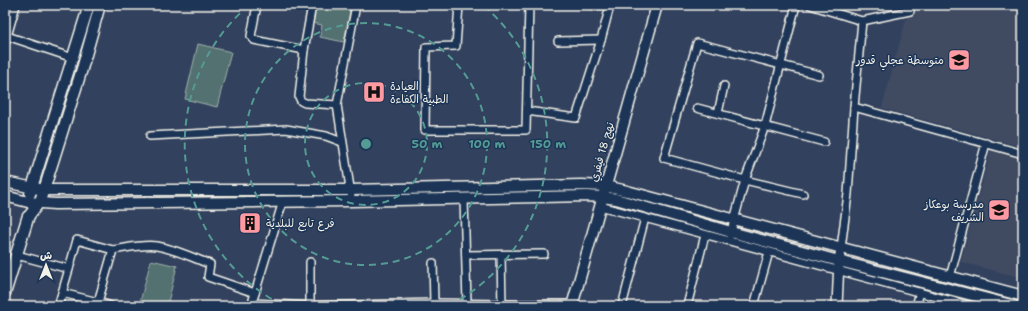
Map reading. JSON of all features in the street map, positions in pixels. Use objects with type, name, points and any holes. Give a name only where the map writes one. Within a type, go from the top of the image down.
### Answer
[{"type":"main road","points":[[5,292],[28,217],[28,202],[31,188],[89,5]]},
{"type":"main road","points":[[28,217],[39,204],[44,190],[82,69],[100,5]]},
{"type":"main road","name":"نهج 18 فيفري","points":[[572,305],[657,5]]},
{"type":"main road","points":[[5,182],[44,190],[350,190],[582,185],[605,186],[1023,296]]},
{"type":"main road","points":[[5,196],[39,204],[283,202],[587,196],[601,201],[622,201],[730,237],[839,266],[1015,306]]},
{"type":"street","points":[[16,5],[6,39],[73,58]]},
{"type":"street","points":[[257,5],[251,36],[254,40],[304,50]]},
{"type":"street","points":[[312,5],[304,50],[299,94],[300,99],[305,103],[338,106]]},
{"type":"street","points":[[351,201],[338,106],[356,5]]},
{"type":"street","points":[[459,5],[456,46],[426,46],[425,130],[526,130],[529,5]]},
{"type":"street","points":[[591,5],[634,5]]},
{"type":"street","points":[[730,237],[744,180],[765,126],[796,5]]},
{"type":"street","points":[[810,5],[862,21],[910,11]]},
{"type":"street","points":[[527,111],[576,118],[601,40],[610,6]]},
{"type":"street","points":[[837,306],[839,266],[848,194],[862,21]]},
{"type":"street","points":[[558,41],[601,40]]},
{"type":"street","points":[[804,194],[744,180],[664,158],[697,43],[819,75]]},
{"type":"street","points":[[718,113],[724,86]]},
{"type":"street","points":[[854,107],[1023,154]]},
{"type":"street","points":[[697,108],[824,142]]},
{"type":"street","points":[[150,136],[286,130],[326,136],[342,142]]},
{"type":"street","points":[[950,277],[986,143]]},
{"type":"street","points":[[464,198],[467,303]]},
{"type":"street","points":[[601,201],[645,218],[705,235],[730,237],[769,252],[839,266],[955,304],[970,306]]},
{"type":"street","points":[[283,202],[252,305],[310,306],[434,303],[572,305]]},
{"type":"street","points":[[622,306],[645,218]]},
{"type":"street","points":[[687,306],[705,235]]},
{"type":"street","points":[[58,306],[77,240],[113,250],[137,246],[156,246],[179,252],[210,264],[208,277],[255,293]]},
{"type":"street","points":[[98,302],[113,250]]},
{"type":"street","points":[[754,306],[769,252]]},
{"type":"street","points":[[466,255],[544,254]]},
{"type":"street","points":[[17,255],[69,269]]},
{"type":"street","points":[[501,255],[502,305]]},
{"type":"street","points":[[310,262],[310,306]]},
{"type":"street","points":[[434,263],[434,303]]},
{"type":"street","points":[[916,306],[920,292]]},
{"type":"street","points":[[62,293],[111,306]]},
{"type":"shaded area","name":"متوسطة عجلي قدور","points":[[910,5],[1014,5],[1023,8],[1023,147],[882,108]]},
{"type":"shaded area","name":"مدرسة بوعكاز الشريف","points":[[991,150],[1023,157],[1023,278],[961,262]]},
{"type":"green space","points":[[316,5],[351,5],[344,42],[320,37],[322,25],[313,23]]},
{"type":"green space","points":[[198,44],[231,52],[217,107],[185,99]]},
{"type":"green space","points":[[151,260],[177,266],[167,306],[139,306]]},
{"type":"place","name":"متوسطة عجلي قدور","points":[[959,60]]},
{"type":"place","name":"العيادة الطبية الكفاءة","points":[[374,92]]},
{"type":"place","name":"مدرسة بوعكاز الشريف","points":[[999,210]]},
{"type":"place","name":"فرع تابع للبلدية","points":[[250,223]]}]
